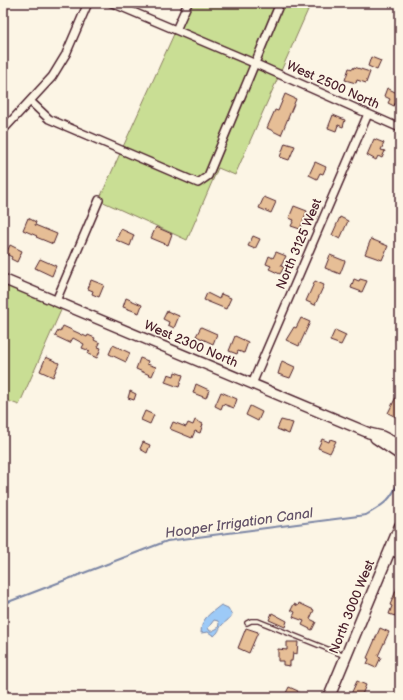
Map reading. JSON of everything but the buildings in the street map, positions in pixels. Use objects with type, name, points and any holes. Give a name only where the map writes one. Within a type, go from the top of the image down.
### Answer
[{"type":"main road","name":"North 3000 West","points":[[329,697],[400,526]]},
{"type":"street","points":[[3,130],[52,77],[63,60],[88,3]]},
{"type":"street","name":"West 2500 North","points":[[112,3],[256,64],[400,128]]},
{"type":"street","points":[[176,30],[188,3]]},
{"type":"street","points":[[30,102],[49,119],[198,183],[208,176],[256,64],[280,3]]},
{"type":"street","name":"North 3125 West","points":[[252,384],[368,114]]},
{"type":"street","points":[[56,301],[99,200]]},
{"type":"street","name":"West 2300 North","points":[[3,278],[369,433],[382,436],[400,445]]},
{"type":"street","name":"West 2300 North","points":[[369,433],[400,455]]},
{"type":"street","points":[[390,550],[400,555]]},
{"type":"lane","points":[[247,623],[258,621],[346,657]]},
{"type":"green space","points":[[188,3],[311,3],[235,175],[218,168],[187,240],[99,200]]},
{"type":"green space","points":[[3,284],[62,308],[19,405],[3,399]]},
{"type":"water","points":[[221,605],[228,608],[232,615],[214,636],[208,632],[201,633],[204,620]],"holes":[[[214,620],[218,621],[218,628],[210,631],[208,628]]]},
{"type":"waterway","name":"Hooper Irrigation Canal","points":[[3,604],[167,541],[366,515],[387,501],[394,492],[400,479]]}]
